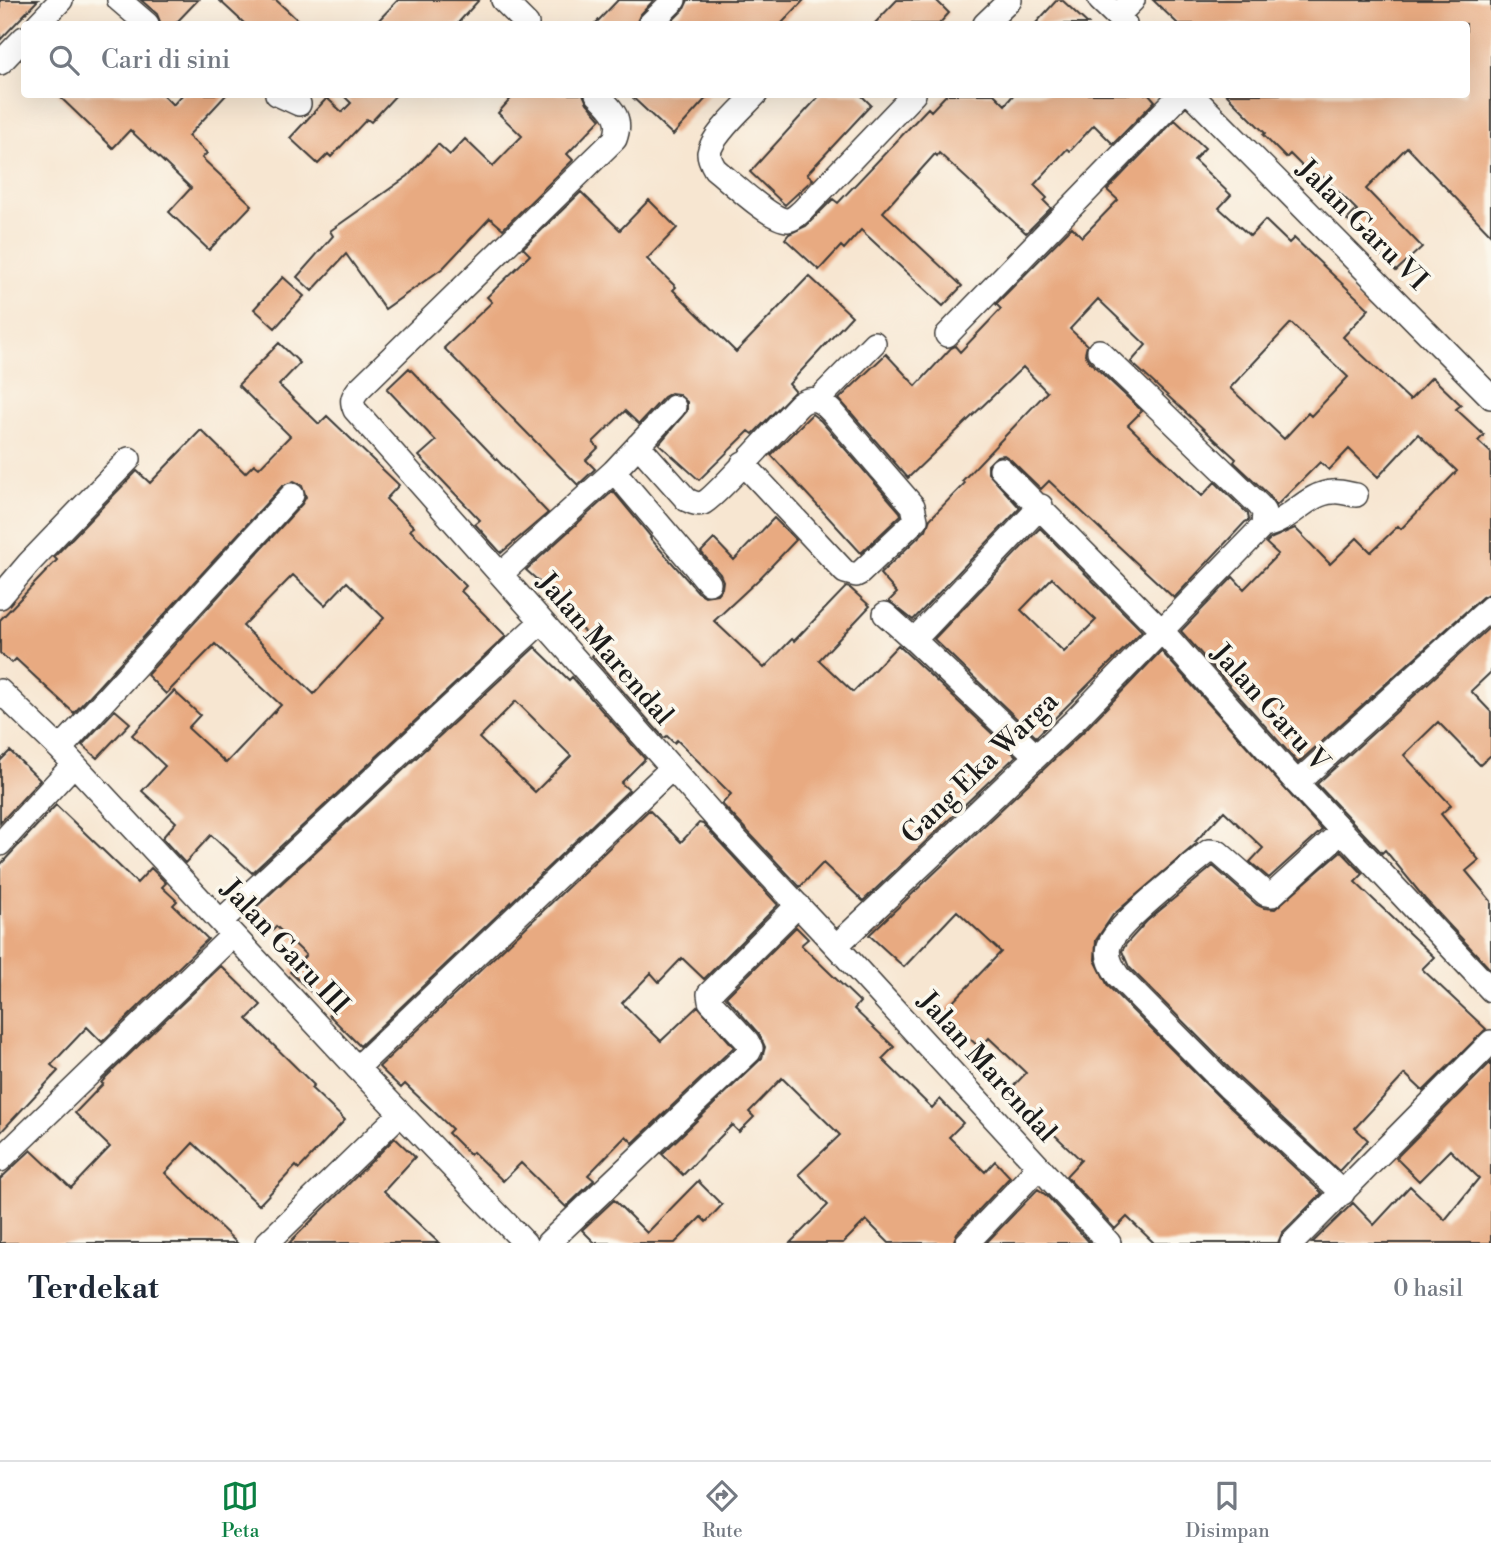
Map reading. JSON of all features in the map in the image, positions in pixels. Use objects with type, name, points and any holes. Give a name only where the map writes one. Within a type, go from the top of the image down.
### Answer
[{"type":"street","points":[[41,21],[61,0]]},
{"type":"street","points":[[119,0],[144,21]]},
{"type":"street","points":[[503,0],[524,21]]},
{"type":"street","points":[[653,21],[674,0]]},
{"type":"street","points":[[988,21],[1010,0]]},
{"type":"street","points":[[1100,0],[1125,14]]},
{"type":"street","points":[[0,63],[21,41]]},
{"type":"street","points":[[286,98],[299,104]]},
{"type":"street","name":"Jalan Marendal","points":[[600,98],[617,118],[619,127],[615,139],[352,398],[355,410],[671,769],[1109,1243]]},
{"type":"street","points":[[752,98],[712,144],[710,159],[715,169],[775,216],[788,220],[802,211],[909,98]]},
{"type":"street","points":[[947,335],[1177,98]]},
{"type":"street","name":"Jalan Garu VI","points":[[1195,98],[1491,397]]},
{"type":"street","points":[[818,400],[874,343]]},
{"type":"street","points":[[1099,351],[1259,505],[1264,512],[1263,526],[1277,525],[1316,497],[1333,492],[1356,495]]},
{"type":"street","points":[[638,445],[687,500],[698,504],[705,503],[743,463],[800,404],[811,399],[818,400],[831,411],[916,510],[916,520],[860,573],[850,575],[743,463]]},
{"type":"street","points":[[501,574],[614,471],[674,407]]},
{"type":"street","points":[[0,597],[129,459]]},
{"type":"street","name":"Jalan Garu V","points":[[1001,469],[1041,506],[1162,631],[1297,783],[1491,990]]},
{"type":"street","points":[[614,471],[709,583]]},
{"type":"street","points":[[0,844],[67,757],[292,495]]},
{"type":"street","points":[[914,640],[1041,506]]},
{"type":"street","name":"Gang Eka Warga","points":[[836,946],[1036,757],[1263,526]]},
{"type":"street","points":[[1297,783],[1491,607]]},
{"type":"street","points":[[885,614],[1036,757]]},
{"type":"street","points":[[0,1160],[227,928],[541,622]]},
{"type":"street","name":"Jalan Garu III","points":[[0,691],[67,757],[356,1068],[525,1243]]},
{"type":"street","points":[[356,1068],[671,769]]},
{"type":"street","points":[[1342,831],[1272,895],[1266,894],[1218,852],[1209,851],[1120,928],[1109,946],[1109,956],[1118,976],[1228,1087],[1343,1193]]},
{"type":"street","points":[[548,1243],[749,1052],[751,1048],[747,1041],[710,1001],[709,994],[798,905]]},
{"type":"street","points":[[1292,1243],[1491,1042]]},
{"type":"street","points":[[267,1243],[400,1114]]},
{"type":"street","points":[[967,1243],[1038,1168]]},
{"type":"building","points":[[0,0],[38,0],[0,40]]},
{"type":"building","points":[[141,0],[198,0],[178,21],[160,21],[157,14]]},
{"type":"building","points":[[219,0],[276,0],[299,21],[242,21]]},
{"type":"building","points":[[398,0],[479,0],[460,21],[378,21]]},
{"type":"building","points":[[618,0],[654,0],[637,21],[598,21]]},
{"type":"building","points":[[688,0],[804,0],[784,21],[672,21],[684,9]]},
{"type":"building","points":[[897,0],[936,0],[949,13],[942,21],[877,21]]},
{"type":"building","points":[[1057,0],[1062,0],[1085,21],[1038,21]]},
{"type":"building","points":[[1153,0],[1491,0],[1491,235],[1407,147],[1366,189],[1422,247],[1396,271],[1347,220],[1357,210],[1323,177],[1318,182],[1290,154],[1286,158],[1230,98],[1470,98],[1470,21],[1175,21]]},
{"type":"building","points":[[61,98],[166,98],[173,105],[179,98],[223,98],[188,136],[207,153],[202,158],[252,205],[209,250],[169,212],[191,188],[130,130],[113,148]]},
{"type":"building","points":[[327,98],[342,112],[351,103],[346,98],[393,98],[371,122],[367,119],[331,157],[328,154],[318,164],[290,138]]},
{"type":"building","points":[[511,98],[585,98],[601,119],[567,154],[573,160],[503,229],[490,218],[443,268],[385,309],[346,254],[312,291],[297,277],[333,236],[330,231],[408,176],[438,144],[450,155],[465,139],[493,166],[522,136],[498,113]]},
{"type":"building","points":[[633,98],[706,98],[673,135]]},
{"type":"building","points":[[817,98],[864,98],[871,105],[807,174],[813,179],[785,205],[750,172]]},
{"type":"building","points":[[943,98],[998,98],[1005,105],[1011,98],[1152,98],[1155,101],[1113,144],[1094,125],[1070,151],[1067,149],[1034,185],[1047,198],[1044,201],[1051,208],[1026,233],[939,153],[937,156],[935,154],[883,212],[962,286],[943,306],[861,230],[844,249],[841,246],[819,270],[785,239],[789,234],[806,226],[833,199],[838,203],[928,108],[931,111]]},
{"type":"building","points":[[1175,120],[1205,148],[1194,160],[1231,195],[1219,208],[1250,236],[1265,220],[1289,243],[1294,238],[1369,309],[1343,337],[1410,400],[1432,377],[1461,405],[1456,409],[1484,435],[1478,441],[1491,453],[1491,593],[1482,597],[1298,763],[1181,631],[1233,577],[1244,589],[1278,554],[1266,543],[1270,539],[1295,528],[1330,564],[1357,538],[1371,552],[1398,526],[1401,529],[1457,471],[1418,434],[1378,477],[1349,449],[1329,470],[1320,462],[1276,506],[1269,495],[1234,462],[1236,459],[1131,362],[1146,345],[1098,299],[1070,329],[1087,345],[1085,354],[1089,361],[1142,411],[1128,425],[1202,496],[1215,482],[1248,514],[1249,520],[1174,598],[1049,481],[1041,489],[1010,459],[1004,455],[997,456],[988,465],[988,473],[1020,508],[913,620],[889,601],[897,593],[880,574],[926,530],[930,519],[965,483],[962,481],[1047,392],[1023,367],[908,478],[839,399],[886,354],[916,386],[951,348],[955,346],[960,352],[1001,309],[996,304],[1072,227],[1082,237],[1118,200],[1107,190]],"holes":[[[1291,323],[1348,377],[1311,416],[1308,413],[1284,439],[1230,388]]]},
{"type":"building","points":[[581,192],[620,230],[649,200],[677,228],[647,259],[676,287],[673,290],[736,352],[809,276],[852,316],[789,384],[795,391],[753,434],[749,431],[699,480],[659,444],[687,411],[687,402],[678,394],[671,393],[664,397],[639,424],[625,411],[593,442],[598,448],[586,460],[595,469],[578,485],[444,348],[492,302],[487,297],[530,255],[523,248]]},
{"type":"building","points":[[283,277],[304,296],[275,328],[254,309]]},
{"type":"building","points":[[279,343],[300,363],[279,385],[319,424],[327,416],[399,485],[386,499],[414,527],[410,530],[466,586],[461,591],[506,636],[252,873],[211,835],[185,863],[162,838],[176,822],[142,791],[165,766],[132,735],[174,691],[200,715],[188,728],[226,763],[281,705],[215,644],[166,694],[147,675],[302,504],[306,497],[302,485],[294,481],[282,486],[74,713],[16,659],[12,663],[0,653],[0,620],[57,560],[54,557],[137,471],[150,483],[201,430],[245,473],[254,464],[259,468],[290,436],[238,385]],"holes":[[[293,575],[325,605],[347,582],[384,618],[314,694],[243,626]]]},
{"type":"building","points":[[409,368],[548,513],[501,553],[475,524],[480,520],[419,456],[436,441],[387,389]]},
{"type":"building","points":[[812,414],[900,512],[901,515],[861,553],[771,455]]},
{"type":"building","points":[[613,491],[650,538],[698,592],[705,596],[717,594],[723,581],[701,552],[714,539],[734,560],[774,518],[796,540],[714,621],[764,668],[846,587],[850,588],[870,606],[819,660],[853,692],[898,645],[1016,756],[863,901],[823,863],[800,887],[722,804],[731,794],[677,740],[674,743],[667,736],[664,738],[592,656],[600,647],[573,621],[578,616],[526,570]]},
{"type":"building","points":[[1040,528],[1142,631],[1036,737],[934,639]],"holes":[[[1052,578],[1096,620],[1064,652],[1021,610]]]},
{"type":"building","points":[[1491,626],[1491,672],[1471,691],[1491,712],[1491,755],[1480,765],[1438,722],[1404,755],[1451,805],[1441,814],[1479,860],[1466,871],[1491,901],[1491,970],[1425,899],[1385,850],[1382,853],[1317,784]]},
{"type":"building","points":[[535,647],[569,680],[572,677],[645,759],[621,783],[629,790],[360,1046],[329,1015],[332,1012],[290,972],[306,955],[276,926],[273,930],[253,910]],"holes":[[[516,701],[571,756],[535,792],[479,738]]]},
{"type":"building","points":[[1161,651],[1322,830],[1269,878],[1250,862],[1263,848],[1224,811],[1195,842],[1197,843],[1113,915],[1096,940],[1095,960],[1108,986],[1219,1097],[1322,1193],[1282,1233],[1278,1243],[1154,1243],[1127,1217],[1115,1229],[1066,1176],[1081,1160],[1039,1120],[1037,1123],[1006,1094],[1026,1073],[989,1038],[980,1048],[942,1013],[1001,952],[957,911],[904,967],[869,935],[1085,730]]},
{"type":"building","points":[[115,710],[130,723],[97,758],[82,745]]},
{"type":"building","points":[[10,751],[40,780],[0,823],[0,761]]},
{"type":"building","points":[[56,805],[137,883],[151,868],[166,883],[162,887],[177,901],[173,905],[208,939],[102,1042],[87,1027],[51,1065],[58,1071],[0,1133],[0,865]]},
{"type":"building","points":[[649,810],[681,842],[699,823],[703,824],[778,905],[704,979],[682,958],[659,982],[651,973],[622,1003],[661,1041],[698,1006],[734,1047],[633,1143],[626,1136],[588,1175],[594,1180],[566,1207],[521,1163],[503,1181],[473,1152],[470,1155],[448,1133],[452,1129],[405,1084],[401,1088],[379,1067]]},
{"type":"building","points":[[1341,851],[1363,874],[1355,882],[1434,957],[1422,969],[1486,1029],[1423,1091],[1405,1074],[1355,1128],[1368,1140],[1339,1171],[1238,1077],[1129,967],[1122,951],[1147,921],[1213,866],[1257,905],[1275,909]]},
{"type":"building","points":[[796,927],[808,939],[801,945],[860,1002],[854,1009],[894,1047],[882,1059],[932,1108],[940,1099],[963,1123],[949,1137],[985,1172],[995,1161],[1010,1177],[957,1233],[953,1243],[889,1243],[866,1220],[843,1243],[790,1243],[828,1205],[799,1174],[840,1135],[782,1078],[749,1112],[754,1117],[739,1132],[732,1125],[683,1175],[662,1154],[762,1058],[765,1047],[759,1034],[726,997]]},
{"type":"building","points":[[221,966],[261,1005],[247,1019],[314,1085],[311,1088],[345,1120],[299,1169],[296,1166],[259,1205],[193,1143],[165,1173],[237,1243],[0,1243],[0,1179],[31,1150],[71,1188],[110,1147],[75,1113],[103,1084],[101,1083],[106,1077]]},
{"type":"building","points":[[1491,1062],[1491,1243],[1312,1243],[1353,1203],[1374,1225],[1410,1186],[1445,1220],[1479,1178],[1450,1150],[1419,1181],[1396,1158]]},
{"type":"building","points":[[395,1138],[415,1157],[384,1191],[439,1243],[289,1243]]},
{"type":"building","points":[[698,1181],[722,1205],[706,1222],[701,1217],[675,1243],[595,1243],[582,1230],[614,1200],[647,1233]]},
{"type":"building","points":[[1038,1189],[1090,1243],[986,1243]]}]
